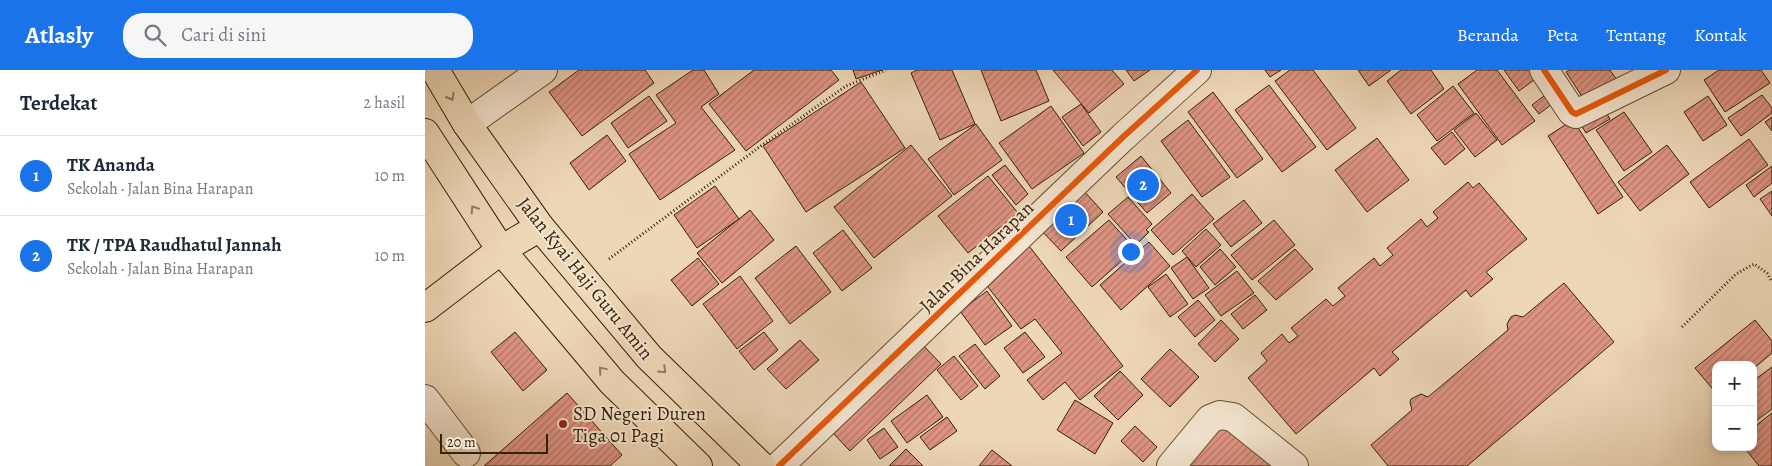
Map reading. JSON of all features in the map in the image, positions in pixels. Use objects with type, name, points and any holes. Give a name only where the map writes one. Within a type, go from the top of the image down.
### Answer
[{"type":"main road","name":"Jalan Kyai Haji Guru Amin","points":[[435,70],[467,124],[540,227],[649,357],[761,466]]},
{"type":"main road","points":[[425,133],[501,250],[612,382],[698,466]]},
{"type":"main road","points":[[425,308],[501,250],[540,227]]},
{"type":"street","points":[[467,124],[543,70]]},
{"type":"street","name":"Jalan Bina Harapan","points":[[779,466],[1116,143],[1197,70]]},
{"type":"street","points":[[1544,70],[1572,112],[1576,114],[1666,70]]},
{"type":"street","points":[[425,398],[466,453]]},
{"type":"street","points":[[1171,466],[1210,420],[1220,415],[1233,417],[1294,466]]},
{"type":"path","points":[[583,279],[758,148],[846,86],[886,70]]},
{"type":"path","points":[[1681,327],[1736,274],[1754,264],[1767,273],[1772,282]]},
{"type":"building","points":[[579,70],[645,70],[654,83],[582,136],[549,92]]},
{"type":"building","points":[[693,70],[704,70],[719,94],[701,107],[735,150],[660,200],[629,154],[676,123],[656,95]]},
{"type":"building","points":[[754,70],[831,70],[839,80],[746,151],[709,104]]},
{"type":"building","points":[[853,70],[882,70],[856,79]]},
{"type":"building","points":[[917,70],[952,70],[975,124],[940,140],[911,73]]},
{"type":"building","points":[[981,70],[1036,70],[1049,101],[1001,121]]},
{"type":"building","points":[[1053,70],[1112,70],[1124,84],[1089,113]]},
{"type":"building","points":[[1126,70],[1150,70],[1134,81]]},
{"type":"building","points":[[1265,70],[1281,70],[1270,77]]},
{"type":"building","points":[[1290,70],[1313,70],[1356,128],[1327,150],[1275,81]]},
{"type":"building","points":[[1358,70],[1391,70],[1369,86]]},
{"type":"building","points":[[1401,70],[1431,70],[1444,89],[1411,114],[1387,81]]},
{"type":"building","points":[[1477,70],[1497,70],[1535,121],[1502,145],[1458,84]]},
{"type":"building","points":[[1504,70],[1538,70],[1542,74],[1519,91]]},
{"type":"building","points":[[1569,70],[1610,70],[1619,83],[1587,104],[1566,72]]},
{"type":"building","points":[[1719,70],[1761,70],[1770,83],[1725,112],[1704,80]]},
{"type":"building","points":[[861,82],[905,148],[806,212],[763,146]]},
{"type":"building","points":[[1269,85],[1316,147],[1282,172],[1235,110]]},
{"type":"building","points":[[1453,86],[1474,113],[1437,141],[1417,115]]},
{"type":"building","points":[[1213,92],[1263,159],[1237,178],[1188,112]]},
{"type":"building","points":[[1549,92],[1556,101],[1539,114],[1532,105]]},
{"type":"building","points":[[1762,95],[1772,108],[1772,113],[1741,136],[1728,118]]},
{"type":"building","points":[[649,96],[667,121],[628,148],[611,123]]},
{"type":"building","points":[[1708,96],[1727,125],[1703,141],[1684,112]]},
{"type":"building","points":[[1081,104],[1101,132],[1083,146],[1062,117]]},
{"type":"building","points":[[1051,106],[1084,153],[1032,189],[999,143]]},
{"type":"building","points":[[1602,106],[1610,119],[1586,133],[1578,120]]},
{"type":"building","points":[[1624,112],[1652,152],[1624,171],[1596,130]]},
{"type":"building","points":[[1476,113],[1497,140],[1475,157],[1454,130]]},
{"type":"building","points":[[1772,117],[1772,131],[1765,122]]},
{"type":"building","points":[[1188,120],[1230,177],[1202,197],[1161,141]]},
{"type":"building","points":[[1573,120],[1623,197],[1598,214],[1548,136]]},
{"type":"building","points":[[976,124],[1002,160],[954,195],[928,159]]},
{"type":"building","points":[[1452,132],[1465,149],[1445,165],[1431,148]]},
{"type":"building","points":[[607,135],[626,161],[589,190],[570,163]]},
{"type":"building","points":[[1377,138],[1409,180],[1367,212],[1335,170]]},
{"type":"building","points":[[1749,139],[1768,165],[1709,208],[1690,182]]},
{"type":"building","points":[[911,145],[952,196],[874,258],[834,207]]},
{"type":"building","points":[[1667,145],[1689,174],[1640,211],[1618,182]]},
{"type":"building","points":[[1141,156],[1171,193],[1147,213],[1116,177]]},
{"type":"building","points":[[1005,165],[1028,194],[1016,205],[992,175]]},
{"type":"building","points":[[1772,166],[1772,183],[1754,197],[1746,185]]},
{"type":"building","points":[[988,176],[1018,213],[968,253],[938,216]]},
{"type":"building","points":[[1468,182],[1473,188],[1479,183],[1527,239],[1486,272],[1493,279],[1471,297],[1466,290],[1392,352],[1399,359],[1380,376],[1374,368],[1296,434],[1248,378],[1267,361],[1261,353],[1282,334],[1289,343],[1298,336],[1291,328],[1326,299],[1333,306],[1345,296],[1338,288],[1374,258],[1380,266],[1393,255],[1387,248],[1421,219],[1427,227],[1438,218],[1433,212]]},
{"type":"building","points":[[715,186],[739,219],[697,248],[674,215]]},
{"type":"building","points":[[1082,189],[1103,212],[1061,251],[1039,228]]},
{"type":"building","points":[[1772,191],[1772,216],[1760,199]]},
{"type":"building","points":[[1192,194],[1214,219],[1173,255],[1151,230]]},
{"type":"building","points":[[1128,197],[1152,224],[1146,230],[1149,232],[1136,245],[1108,214]]},
{"type":"building","points":[[1244,200],[1262,223],[1231,247],[1213,224]]},
{"type":"building","points":[[750,210],[774,240],[722,283],[697,253]]},
{"type":"building","points":[[1109,220],[1135,249],[1092,287],[1066,257]]},
{"type":"building","points":[[1274,220],[1295,245],[1252,280],[1231,255]]},
{"type":"building","points":[[1206,229],[1221,245],[1196,267],[1182,251]]},
{"type":"building","points":[[843,230],[872,268],[842,291],[813,253]]},
{"type":"building","points":[[1149,242],[1170,266],[1121,310],[1100,285]]},
{"type":"building","points":[[796,246],[831,292],[790,324],[755,278]]},
{"type":"building","points":[[1029,246],[1123,366],[1080,400],[1065,382],[1043,400],[1027,380],[1062,353],[1035,319],[1021,329],[984,282]]},
{"type":"building","points":[[1220,249],[1236,267],[1215,285],[1200,267]]},
{"type":"building","points":[[1295,249],[1313,269],[1276,300],[1258,281]]},
{"type":"building","points":[[1187,257],[1209,288],[1193,299],[1171,268]]},
{"type":"building","points":[[698,258],[719,284],[692,306],[671,280]]},
{"type":"building","points":[[1237,271],[1254,293],[1221,316],[1205,295]]},
{"type":"building","points":[[1166,274],[1188,304],[1170,317],[1148,287]]},
{"type":"building","points":[[740,276],[773,321],[737,349],[703,304]]},
{"type":"building","points":[[1564,283],[1614,342],[1467,466],[1388,466],[1371,445],[1412,410],[1411,399],[1421,394],[1428,397],[1508,330],[1507,324],[1511,317],[1515,315],[1523,317]]},
{"type":"building","points":[[987,291],[1012,326],[985,345],[960,311]]},
{"type":"building","points":[[1255,295],[1267,310],[1243,329],[1231,314]]},
{"type":"building","points":[[1198,300],[1215,320],[1195,337],[1178,317]]},
{"type":"building","points":[[1221,320],[1239,339],[1215,362],[1198,344]]},
{"type":"building","points":[[1755,320],[1772,341],[1772,353],[1757,366],[1757,361],[1712,361],[1712,388],[1695,368]]},
{"type":"building","points":[[515,332],[547,370],[523,391],[491,352]]},
{"type":"building","points":[[764,332],[778,350],[754,370],[739,351]]},
{"type":"building","points":[[1025,332],[1045,357],[1023,373],[1004,348]]},
{"type":"building","points":[[800,340],[819,360],[786,389],[767,369]]},
{"type":"building","points":[[921,343],[941,364],[850,451],[831,431]]},
{"type":"building","points":[[975,344],[1000,376],[985,389],[959,356]]},
{"type":"building","points":[[1170,349],[1199,377],[1170,407],[1141,379]]},
{"type":"building","points":[[954,356],[978,386],[961,400],[937,370]]},
{"type":"building","points":[[1772,367],[1772,409],[1757,420],[1757,406],[1757,378]]},
{"type":"building","points":[[1120,371],[1143,395],[1118,420],[1094,396]]},
{"type":"building","name":"SD Negeri Duren Tiga 01 Pagi","points":[[567,393],[622,455],[610,466],[484,466]]},
{"type":"building","points":[[927,395],[943,417],[907,443],[891,421]]},
{"type":"building","points":[[1075,400],[1113,423],[1095,454],[1057,430]]},
{"type":"building","points":[[1772,413],[1772,466],[1759,466],[1747,451],[1757,451],[1757,425]]},
{"type":"building","points":[[947,417],[957,431],[930,450],[920,437]]},
{"type":"building","points":[[1220,419],[1279,466],[1182,466]]},
{"type":"building","points":[[1135,426],[1157,447],[1143,462],[1121,441]]},
{"type":"building","points":[[884,428],[898,447],[880,459],[867,440]]},
{"type":"building","points":[[906,449],[923,466],[889,466]]},
{"type":"building","points":[[992,450],[1012,466],[979,466]]},
{"type":"cycle path","points":[[779,466],[1123,137],[1197,70]]},
{"type":"cycle path","points":[[1544,70],[1572,112],[1576,114],[1666,70]]},
{"type":"place","name":"TK / TPA Raudhatul Jannah","points":[[1143,185]]},
{"type":"place","name":"TK Ananda","points":[[1071,220]]},
{"type":"place","name":"SD Negeri Duren Tiga 01 Pagi","points":[[563,424]]}]
